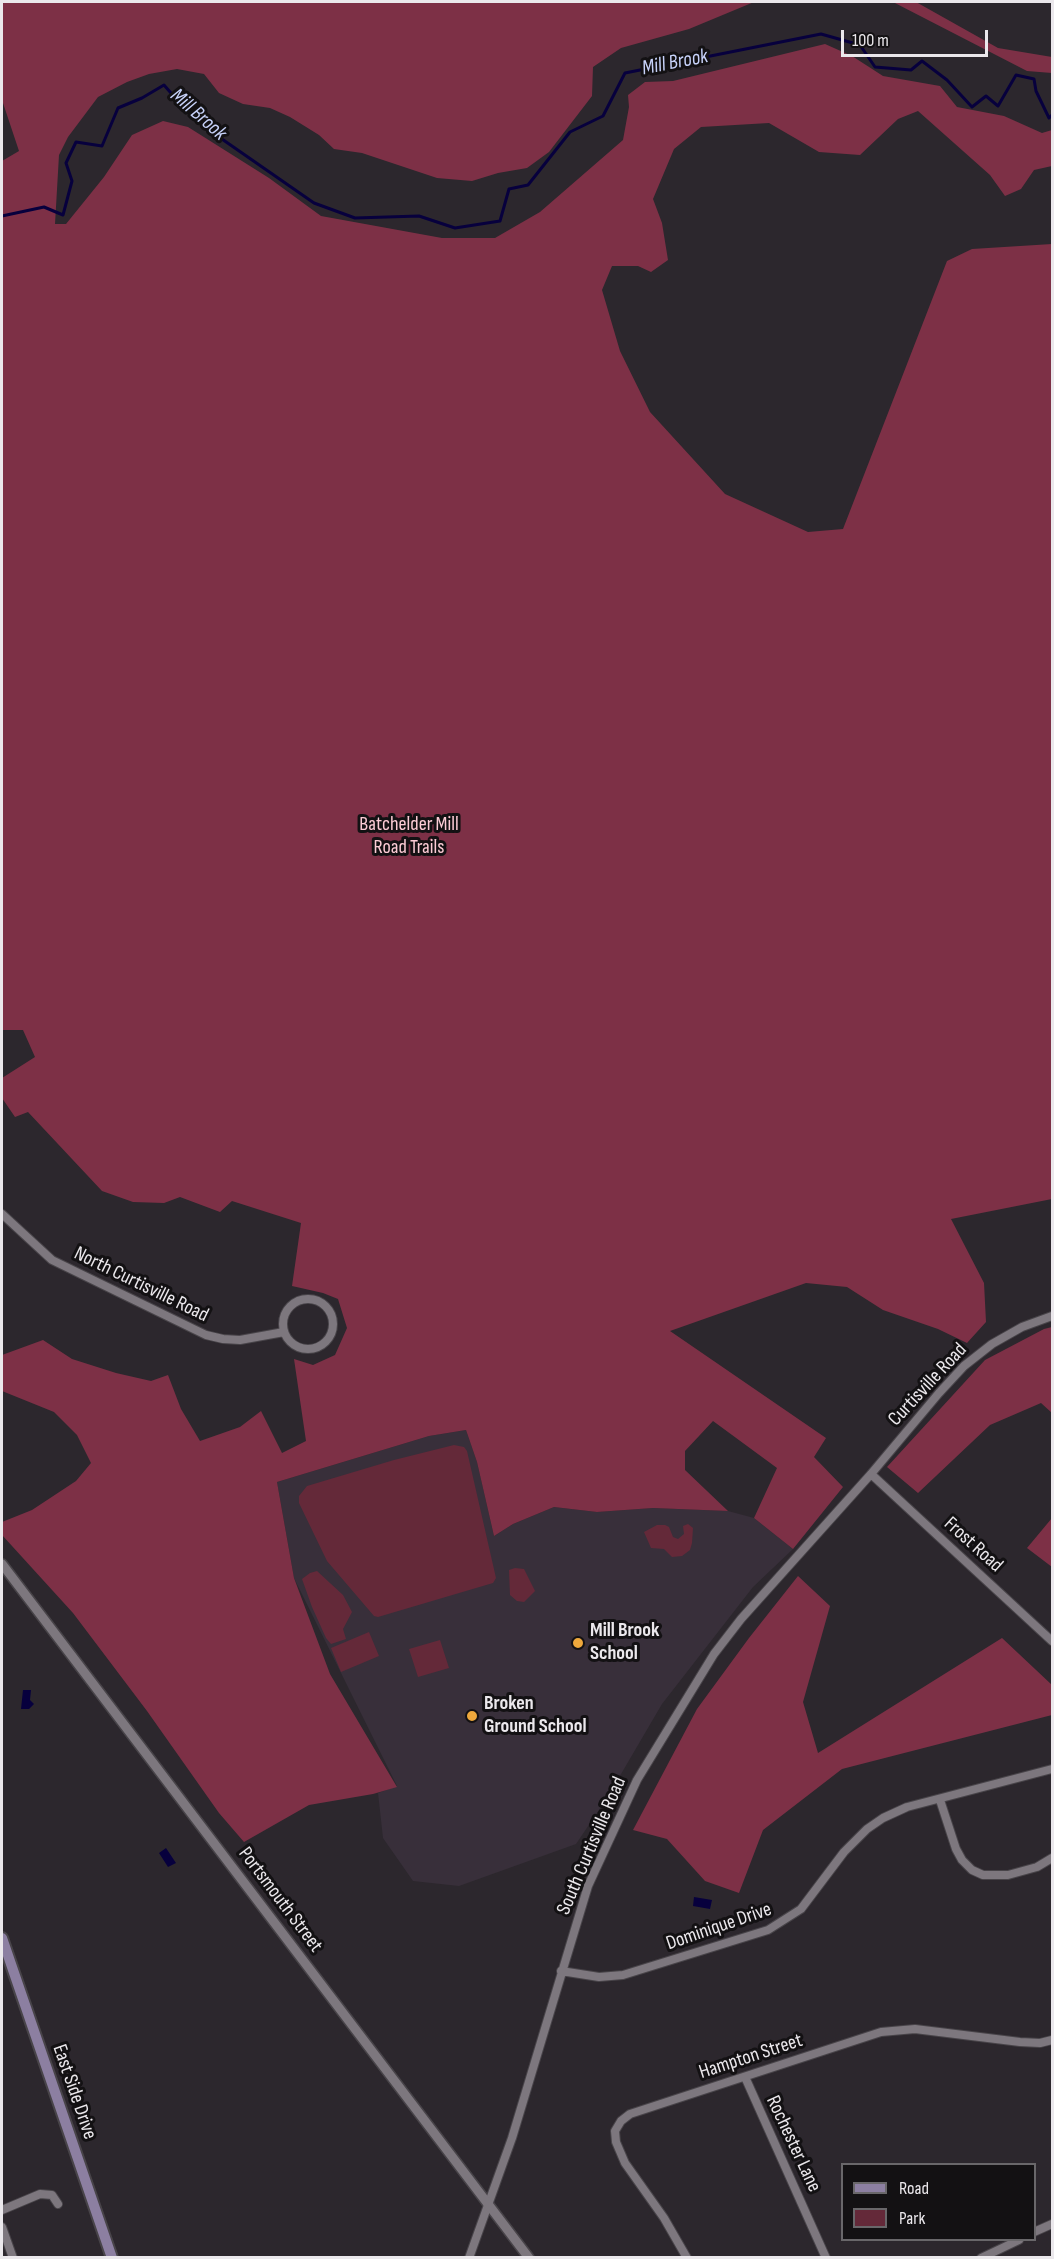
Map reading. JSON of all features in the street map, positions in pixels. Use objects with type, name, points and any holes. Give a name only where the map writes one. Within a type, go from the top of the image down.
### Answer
[{"type":"main road","name":"East Side Drive","points":[[2,1938],[112,2258]]},
{"type":"street","name":"North Curtisville Road","points":[[2,1214],[52,1260],[206,1335],[240,1340],[285,1332]]},
{"type":"street","points":[[304,1299],[318,1301],[324,1305],[332,1317],[332,1331],[329,1337],[325,1342],[312,1348],[298,1347],[292,1343],[285,1332],[283,1325],[286,1311],[291,1305],[304,1299]]},
{"type":"street","name":"Curtisville Road","points":[[871,1474],[964,1366],[992,1344],[1022,1327],[1053,1316]]},
{"type":"street","name":"Frost Road","points":[[871,1474],[1053,1641]]},
{"type":"street","name":"South Curtisville Road","points":[[469,2258],[512,2138],[588,1886],[626,1799],[714,1654],[785,1567],[871,1474]]},
{"type":"street","name":"Portsmouth Street","points":[[2,1564],[529,2258]]},
{"type":"street","name":"Dominique Drive","points":[[561,1971],[600,1977],[623,1975],[768,1930],[801,1909],[843,1852],[867,1829],[896,1811],[1053,1769]]},
{"type":"street","points":[[940,1800],[956,1849],[962,1860],[972,1870],[983,1875],[1008,1875],[1037,1867],[1053,1858]]},
{"type":"street","name":"Hampton Street","points":[[687,2258],[664,2218],[625,2163],[616,2142],[615,2131],[621,2121],[630,2114],[881,2032],[915,2029],[1020,2042],[1053,2040]]},
{"type":"street","name":"Rochester Lane","points":[[745,2077],[826,2258]]},
{"type":"street","points":[[2,2210],[40,2194],[52,2195],[58,2204]]},
{"type":"street","points":[[1036,2232],[1053,2224]]},
{"type":"street","points":[[2,2227],[13,2258]]},
{"type":"street","points":[[981,2258],[1017,2241]]},
{"type":"shaded area","points":[[466,1430],[477,1462],[494,1536],[513,1524],[554,1507],[597,1512],[653,1508],[728,1511],[754,1518],[793,1549],[753,1587],[662,1704],[607,1798],[576,1844],[459,1886],[413,1881],[383,1838],[378,1793],[397,1786],[294,1578],[277,1482],[429,1436]]},
{"type":"shaded area","points":[[23,1690],[31,1690],[30,1700],[34,1704],[29,1709],[21,1709]]},
{"type":"shaded area","points":[[166,1848],[176,1863],[168,1867],[159,1853]]},
{"type":"shaded area","points":[[694,1897],[712,1900],[710,1909],[693,1906]]},
{"type":"green space","name":"Batchelder Mill Road Trails","points":[[2,2],[754,2],[689,29],[621,48],[593,67],[592,96],[549,152],[527,168],[498,173],[472,181],[437,178],[362,153],[334,149],[319,135],[290,117],[270,108],[243,104],[219,93],[204,74],[177,69],[149,74],[98,97],[68,137],[59,155],[55,224],[66,224],[104,177],[132,135],[163,121],[188,127],[269,178],[321,216],[442,238],[495,238],[540,212],[623,140],[629,107],[628,95],[645,82],[673,81],[825,44],[852,56],[883,76],[940,86],[957,107],[1004,116],[1042,133],[1052,130],[1052,166],[1034,170],[1021,189],[1005,196],[990,175],[918,111],[898,119],[860,155],[819,152],[769,123],[701,127],[674,149],[653,199],[662,223],[668,260],[651,272],[638,266],[612,266],[602,290],[620,351],[650,412],[725,494],[808,532],[843,529],[947,261],[972,249],[1052,244],[1052,1199],[951,1219],[984,1283],[986,1322],[967,1343],[938,1329],[883,1310],[847,1287],[806,1283],[670,1331],[826,1438],[814,1457],[843,1487],[793,1549],[754,1518],[777,1468],[713,1421],[685,1451],[685,1470],[728,1511],[653,1508],[597,1512],[554,1507],[513,1524],[494,1536],[477,1462],[466,1430],[429,1436],[277,1482],[294,1578],[330,1674],[397,1787],[373,1794],[309,1805],[244,1842],[219,1813],[147,1711],[73,1613],[2,1535],[2,1522],[32,1510],[76,1481],[91,1463],[77,1435],[54,1412],[2,1391],[2,1355],[43,1340],[72,1359],[116,1373],[151,1381],[168,1375],[181,1409],[200,1441],[240,1427],[261,1411],[282,1453],[306,1441],[294,1359],[313,1365],[335,1355],[347,1328],[338,1299],[292,1286],[301,1223],[232,1201],[220,1212],[180,1197],[164,1203],[133,1202],[102,1191],[28,1112],[15,1117],[2,1098],[2,1078],[35,1057],[23,1030],[2,1030],[2,161],[19,151],[2,100]]},
{"type":"green space","points":[[893,2],[916,2],[998,48],[1052,57],[1052,73],[1027,71]]},
{"type":"green space","points":[[1052,1327],[1052,1413],[1041,1403],[990,1425],[918,1493],[887,1467],[985,1360]]},
{"type":"green space","points":[[454,1445],[464,1447],[467,1451],[496,1578],[493,1583],[378,1617],[374,1616],[327,1561],[299,1503],[299,1496],[307,1486]]},
{"type":"green space","points":[[1052,1518],[1052,1567],[1027,1548]]},
{"type":"green space","points":[[688,1524],[693,1528],[692,1543],[690,1550],[682,1556],[672,1557],[664,1549],[651,1548],[644,1532],[657,1525],[665,1525],[669,1527],[673,1537],[678,1539],[684,1534],[683,1526]]},
{"type":"green space","points":[[524,1569],[535,1591],[524,1602],[517,1601],[510,1595],[509,1570]]},
{"type":"green space","points":[[317,1571],[343,1595],[352,1612],[343,1629],[346,1639],[331,1644],[312,1607],[302,1579]]},
{"type":"green space","points":[[798,1576],[830,1606],[803,1702],[818,1753],[1002,1638],[1052,1685],[1052,1715],[842,1769],[763,1830],[739,1893],[705,1881],[667,1839],[633,1830],[697,1709]]},
{"type":"green space","points":[[369,1632],[379,1656],[341,1672],[331,1648]]},
{"type":"green space","points":[[440,1640],[449,1668],[418,1677],[409,1649]]},
{"type":"waterway","name":"Mill Brook","points":[[2,216],[44,207],[63,215],[72,181],[66,163],[76,142],[102,146],[118,108],[164,85],[184,108],[219,137],[314,203],[355,218],[419,216],[455,228],[500,221],[509,189],[528,185],[570,132],[603,116],[625,73],[821,34],[860,45],[875,67],[911,70],[922,61],[947,80],[972,107],[986,96],[998,106],[1016,75],[1034,79],[1036,91],[1049,118],[1052,115]]},
{"type":"place","name":"Mill Brook School","points":[[578,1643]]},
{"type":"place","name":"Broken Ground School","points":[[472,1716]]}]
